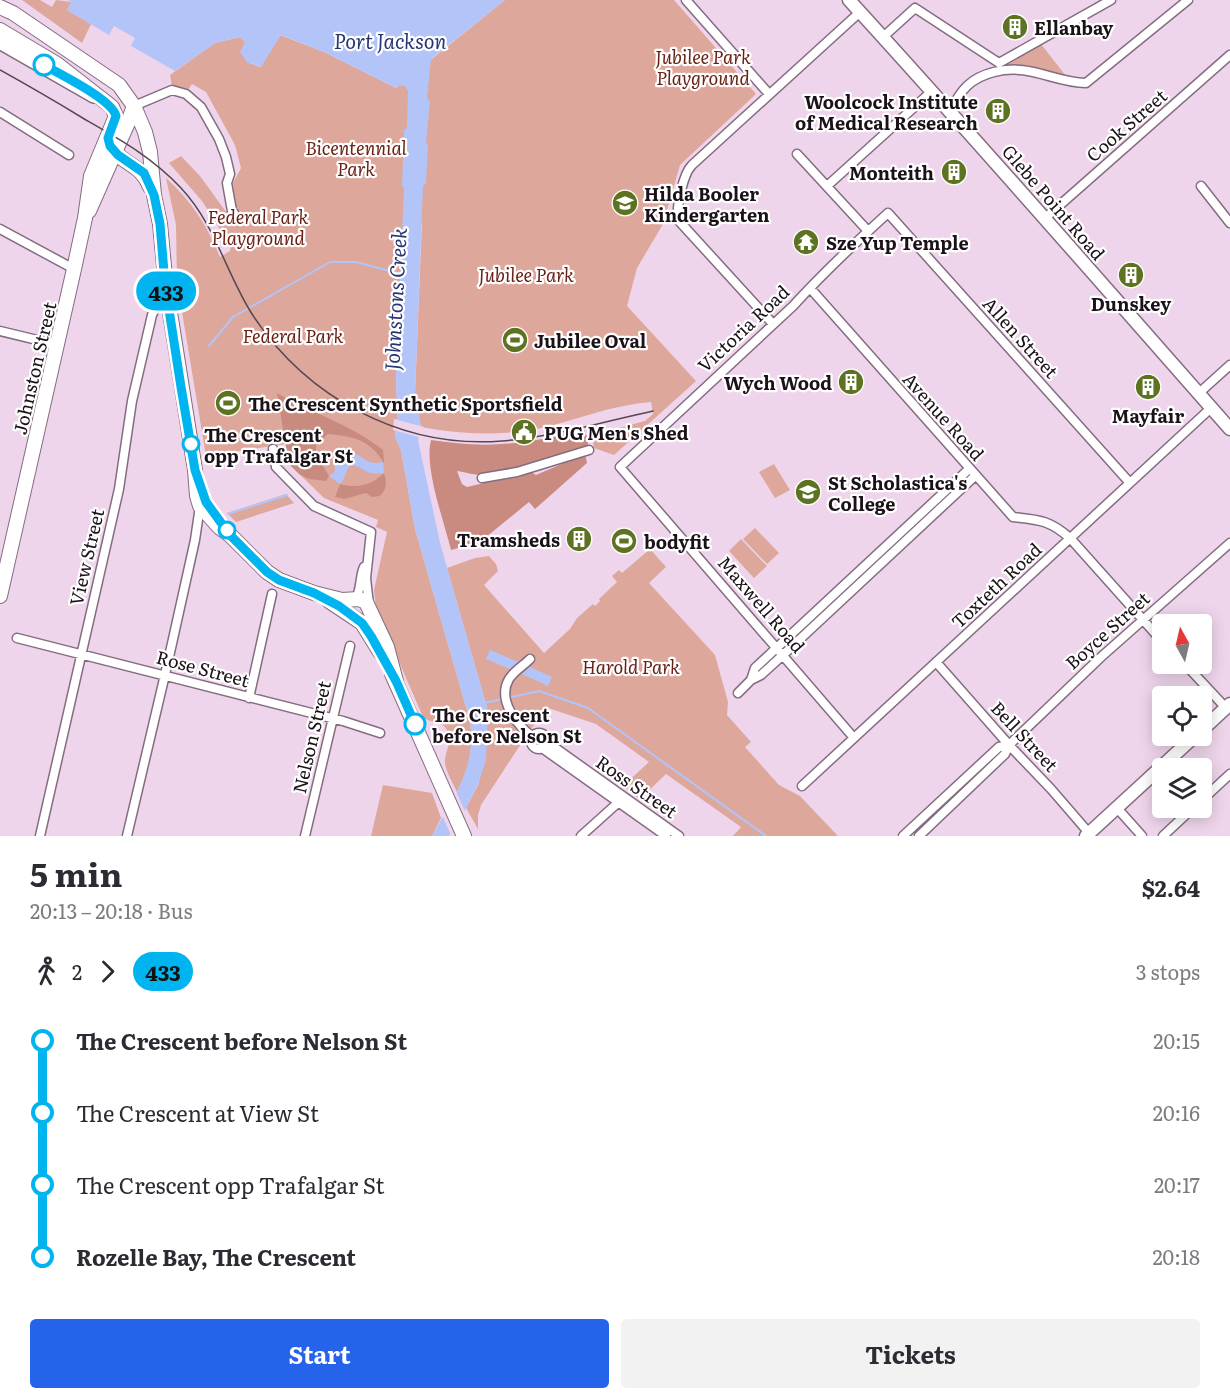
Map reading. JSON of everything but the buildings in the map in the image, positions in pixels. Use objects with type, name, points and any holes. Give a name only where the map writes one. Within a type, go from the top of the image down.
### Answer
[{"type":"highway","points":[[0,41],[94,95]]},
{"type":"main road","points":[[0,7],[13,13],[114,82],[130,97],[149,146],[166,287],[200,506],[273,576],[339,606],[362,623],[396,681],[461,830]]},
{"type":"main road","points":[[0,30],[57,64],[94,95]]},
{"type":"main road","name":"Johnston Street","points":[[0,596],[75,269],[86,218],[91,176],[116,120],[115,112],[94,95]]},
{"type":"main road","points":[[134,106],[108,138],[115,152],[144,173],[154,195]]},
{"type":"main road","name":"Johnston Street","points":[[86,218],[134,106]]},
{"type":"main road","points":[[195,470],[207,505],[224,531]]},
{"type":"main road","points":[[314,593],[342,600],[362,600],[370,609],[387,647],[396,681]]},
{"type":"main road","points":[[354,600],[350,608],[355,619]]},
{"type":"main road","points":[[355,619],[365,618],[370,609]]},
{"type":"street","name":"Glebe Point Road","points":[[849,0],[950,111],[1230,429]]},
{"type":"street","points":[[950,111],[967,84],[1111,0]]},
{"type":"street","points":[[882,38],[915,8],[1000,66],[1086,83],[1188,0]]},
{"type":"street","points":[[689,3],[769,94]]},
{"type":"street","points":[[773,324],[681,225],[677,217],[685,178],[689,168],[860,12]]},
{"type":"street","name":"Cook Street","points":[[1044,219],[1230,55]]},
{"type":"street","points":[[134,106],[172,90],[186,94],[201,107],[226,156],[230,174],[227,183],[234,213]]},
{"type":"street","points":[[827,186],[931,92]]},
{"type":"street","points":[[0,112],[69,155]]},
{"type":"street","points":[[797,154],[868,231]]},
{"type":"street","points":[[1201,186],[1230,223]]},
{"type":"street","name":"Victoria Road","points":[[620,467],[888,213]]},
{"type":"street","name":"Allen Street","points":[[888,213],[1130,483]]},
{"type":"street","points":[[0,229],[75,269]]},
{"type":"street","name":"View Street","points":[[40,836],[119,489],[131,410],[145,347],[154,310],[166,287]]},
{"type":"street","name":"Avenue Road","points":[[810,288],[1013,517],[1038,520],[1054,525],[1070,538],[1152,630]]},
{"type":"street","points":[[0,331],[58,345]]},
{"type":"street","points":[[1199,393],[1230,364]]},
{"type":"street","name":"Toxteth Road","points":[[802,786],[1211,408]]},
{"type":"street","points":[[273,449],[276,467],[314,507],[371,532],[366,580],[370,609]]},
{"type":"street","points":[[482,478],[517,472],[589,450]]},
{"type":"street","name":"Maxwell Road","points":[[620,467],[854,738]]},
{"type":"street","points":[[738,693],[751,680],[755,668],[781,651],[972,472]]},
{"type":"street","points":[[127,836],[195,540],[200,506]]},
{"type":"street","points":[[195,540],[205,526],[209,525],[224,531]]},
{"type":"street","name":"Boyce Street","points":[[918,836],[1005,754],[1009,745],[1101,657],[1230,543]]},
{"type":"street","points":[[354,600],[360,591],[361,574],[369,558]]},
{"type":"street","points":[[249,698],[272,594]]},
{"type":"street","name":"Rose Street","points":[[16,638],[332,718],[380,733]]},
{"type":"street","name":"Nelson Street","points":[[305,836],[350,646]]},
{"type":"street","points":[[530,660],[510,678],[507,698],[516,722],[532,736]]},
{"type":"street","name":"Bell Street","points":[[936,662],[1009,745],[1048,785],[1087,835]]},
{"type":"street","points":[[1195,674],[1228,706],[1212,721]]},
{"type":"street","name":"Ross Street","points":[[541,733],[545,736],[545,745],[537,749],[531,746],[532,736],[541,733]]},
{"type":"street","name":"Ross Street","points":[[545,745],[666,836]]},
{"type":"street","name":"Boyce Street","points":[[903,836],[999,747],[1009,745]]},
{"type":"street","points":[[1087,835],[1184,746]]},
{"type":"street","points":[[1212,791],[1230,774]]},
{"type":"street","points":[[581,836],[621,800]]},
{"type":"street","name":"Ross Street","points":[[621,800],[679,836]]},
{"type":"street","points":[[1117,808],[1142,836]]},
{"type":"street","points":[[1163,836],[1182,818]]},
{"type":"green space","points":[[22,0],[40,0],[52,7],[56,0],[72,2],[67,10],[91,24],[82,43]]},
{"type":"green space","points":[[505,0],[674,0],[756,94],[680,165],[663,224],[637,268],[627,306],[696,381],[614,455],[594,448],[593,441],[620,435],[619,428],[645,421],[653,414],[651,402],[624,406],[546,427],[515,432],[468,433],[421,427],[415,394],[422,222],[401,274],[395,437],[401,450],[415,529],[470,721],[469,758],[465,775],[457,792],[445,764],[448,731],[443,725],[423,717],[376,609],[374,590],[387,532],[376,527],[378,520],[324,498],[289,464],[286,444],[206,456],[177,282],[176,225],[166,178],[198,214],[220,257],[230,251],[231,241],[228,242],[202,201],[169,163],[181,156],[200,176],[229,216],[233,216],[235,206],[233,183],[241,168],[235,145],[206,92],[192,84],[188,90],[172,86],[170,75],[215,43],[240,37],[245,42],[247,62],[260,67],[280,35],[324,52],[396,88]]},
{"type":"green space","points":[[1041,44],[1066,76],[1027,65],[1007,65],[1006,62]]},
{"type":"green space","points":[[774,464],[790,490],[775,498],[759,472]]},
{"type":"green space","points":[[286,494],[294,503],[236,522],[227,513]]},
{"type":"green space","points":[[755,528],[779,553],[767,564],[743,539]]},
{"type":"green space","points":[[741,539],[767,566],[754,578],[729,551]]},
{"type":"green space","name":"Harold Park","points":[[650,549],[666,567],[649,583],[715,655],[728,702],[727,715],[751,742],[745,747],[779,785],[800,796],[838,836],[733,836],[741,827],[666,774],[640,799],[623,786],[649,762],[596,724],[548,708],[530,730],[481,805],[478,829],[466,808],[479,783],[488,711],[447,568],[475,558],[489,556],[496,564],[498,571],[484,585],[544,653],[570,629],[577,618],[593,604],[595,606],[617,582],[612,576],[619,570],[622,573]]},
{"type":"green space","points":[[383,785],[432,793],[441,818],[432,836],[371,836]]},
{"type":"shaded area","points":[[277,393],[371,441],[383,450],[384,462],[373,449],[360,440],[328,434],[316,445],[316,454],[329,476],[326,481],[309,479],[299,474],[289,464]]},
{"type":"shaded area","points":[[584,430],[588,439],[588,448],[489,474],[478,475],[457,471],[462,484],[467,487],[484,483],[484,479],[518,477],[531,472],[536,475],[585,454],[587,463],[535,509],[529,502],[480,542],[451,550],[432,479],[431,440],[492,445],[543,439]]},
{"type":"shaded area","points":[[384,473],[386,486],[380,496],[372,497],[366,493],[344,499],[335,497],[340,484],[364,485]]},
{"type":"water","name":"Port Jackson","points":[[67,0],[505,0],[431,59],[427,98],[430,101],[426,142],[428,145],[426,183],[423,186],[415,394],[421,427],[418,440],[440,543],[488,711],[486,760],[479,782],[449,836],[432,836],[462,782],[467,768],[470,754],[470,721],[415,529],[401,450],[395,437],[404,130],[407,128],[408,91],[405,86],[399,85],[396,88],[324,52],[281,35],[261,67],[247,62],[240,52],[245,42],[240,37],[215,43],[175,71],[131,46],[135,38],[114,26],[109,35],[67,10],[72,2]]},
{"type":"water","points":[[340,451],[354,453],[371,462],[383,462],[384,473],[373,473],[351,465],[340,484],[329,476],[335,471],[334,458]]},
{"type":"water","points":[[490,650],[518,662],[510,669],[486,659]]},
{"type":"water","points":[[530,667],[552,677],[548,686],[522,674]]},
{"type":"pier","points":[[394,419],[424,427],[422,438],[393,430]]},
{"type":"pier","points":[[455,789],[466,814],[451,835],[441,813]]},
{"type":"waterway","name":"Johnstons Creek","points":[[209,346],[233,317],[330,262],[356,262],[401,274]]},
{"type":"waterway","points":[[228,514],[287,495]]},
{"type":"waterway","points":[[484,703],[539,691],[588,708],[766,836]]},
{"type":"tram line","points":[[0,70],[124,142],[170,177],[193,202],[203,217],[243,298],[274,344],[328,393],[359,412],[393,426],[428,436],[464,441],[502,441],[578,429],[653,411]]},
{"type":"bus line","name":"433","points":[[44,65],[113,109],[116,120],[108,138],[110,146],[118,155],[144,173],[154,195],[160,224],[165,284],[195,470],[207,505],[230,535],[267,572],[279,580],[314,593],[339,606],[362,623],[396,681],[415,724]]},
{"type":"place","name":"Ellanbay","points":[[1015,27]]},
{"type":"place","name":"Woolcock Institute of Medical Research","points":[[998,111]]},
{"type":"place","name":"Monteith","points":[[954,172]]},
{"type":"place","name":"Hilda Booler Kindergarten","points":[[625,203]]},
{"type":"place","name":"Sze Yup Temple","points":[[806,242]]},
{"type":"place","name":"Dunskey","points":[[1131,275]]},
{"type":"place","name":"Jubilee Oval","points":[[515,340]]},
{"type":"place","name":"Wych Wood","points":[[851,382]]},
{"type":"place","name":"Mayfair","points":[[1148,387]]},
{"type":"place","name":"The Crescent Synthetic Sportsfield","points":[[228,403]]},
{"type":"place","name":"PUG Men's Shed","points":[[524,432]]},
{"type":"place","name":"The Crescent opp Trafalgar St","points":[[191,444]]},
{"type":"place","name":"St Scholastica's College","points":[[808,492]]},
{"type":"place","name":"Tramsheds","points":[[579,539]]},
{"type":"place","name":"bodyfit","points":[[624,541]]},
{"type":"place","name":"The Crescent before Nelson St","points":[[415,724]]},
{"type":"park label","name":"Jubilee Park Playground","points":[[703,66]]},
{"type":"park label","name":"Bicentennial Park","points":[[356,157]]},
{"type":"park label","name":"Federal Park Playground","points":[[258,226]]},
{"type":"park label","name":"Jubilee Park","points":[[526,274]]},
{"type":"park label","name":"Federal Park","points":[[293,335]]}]
